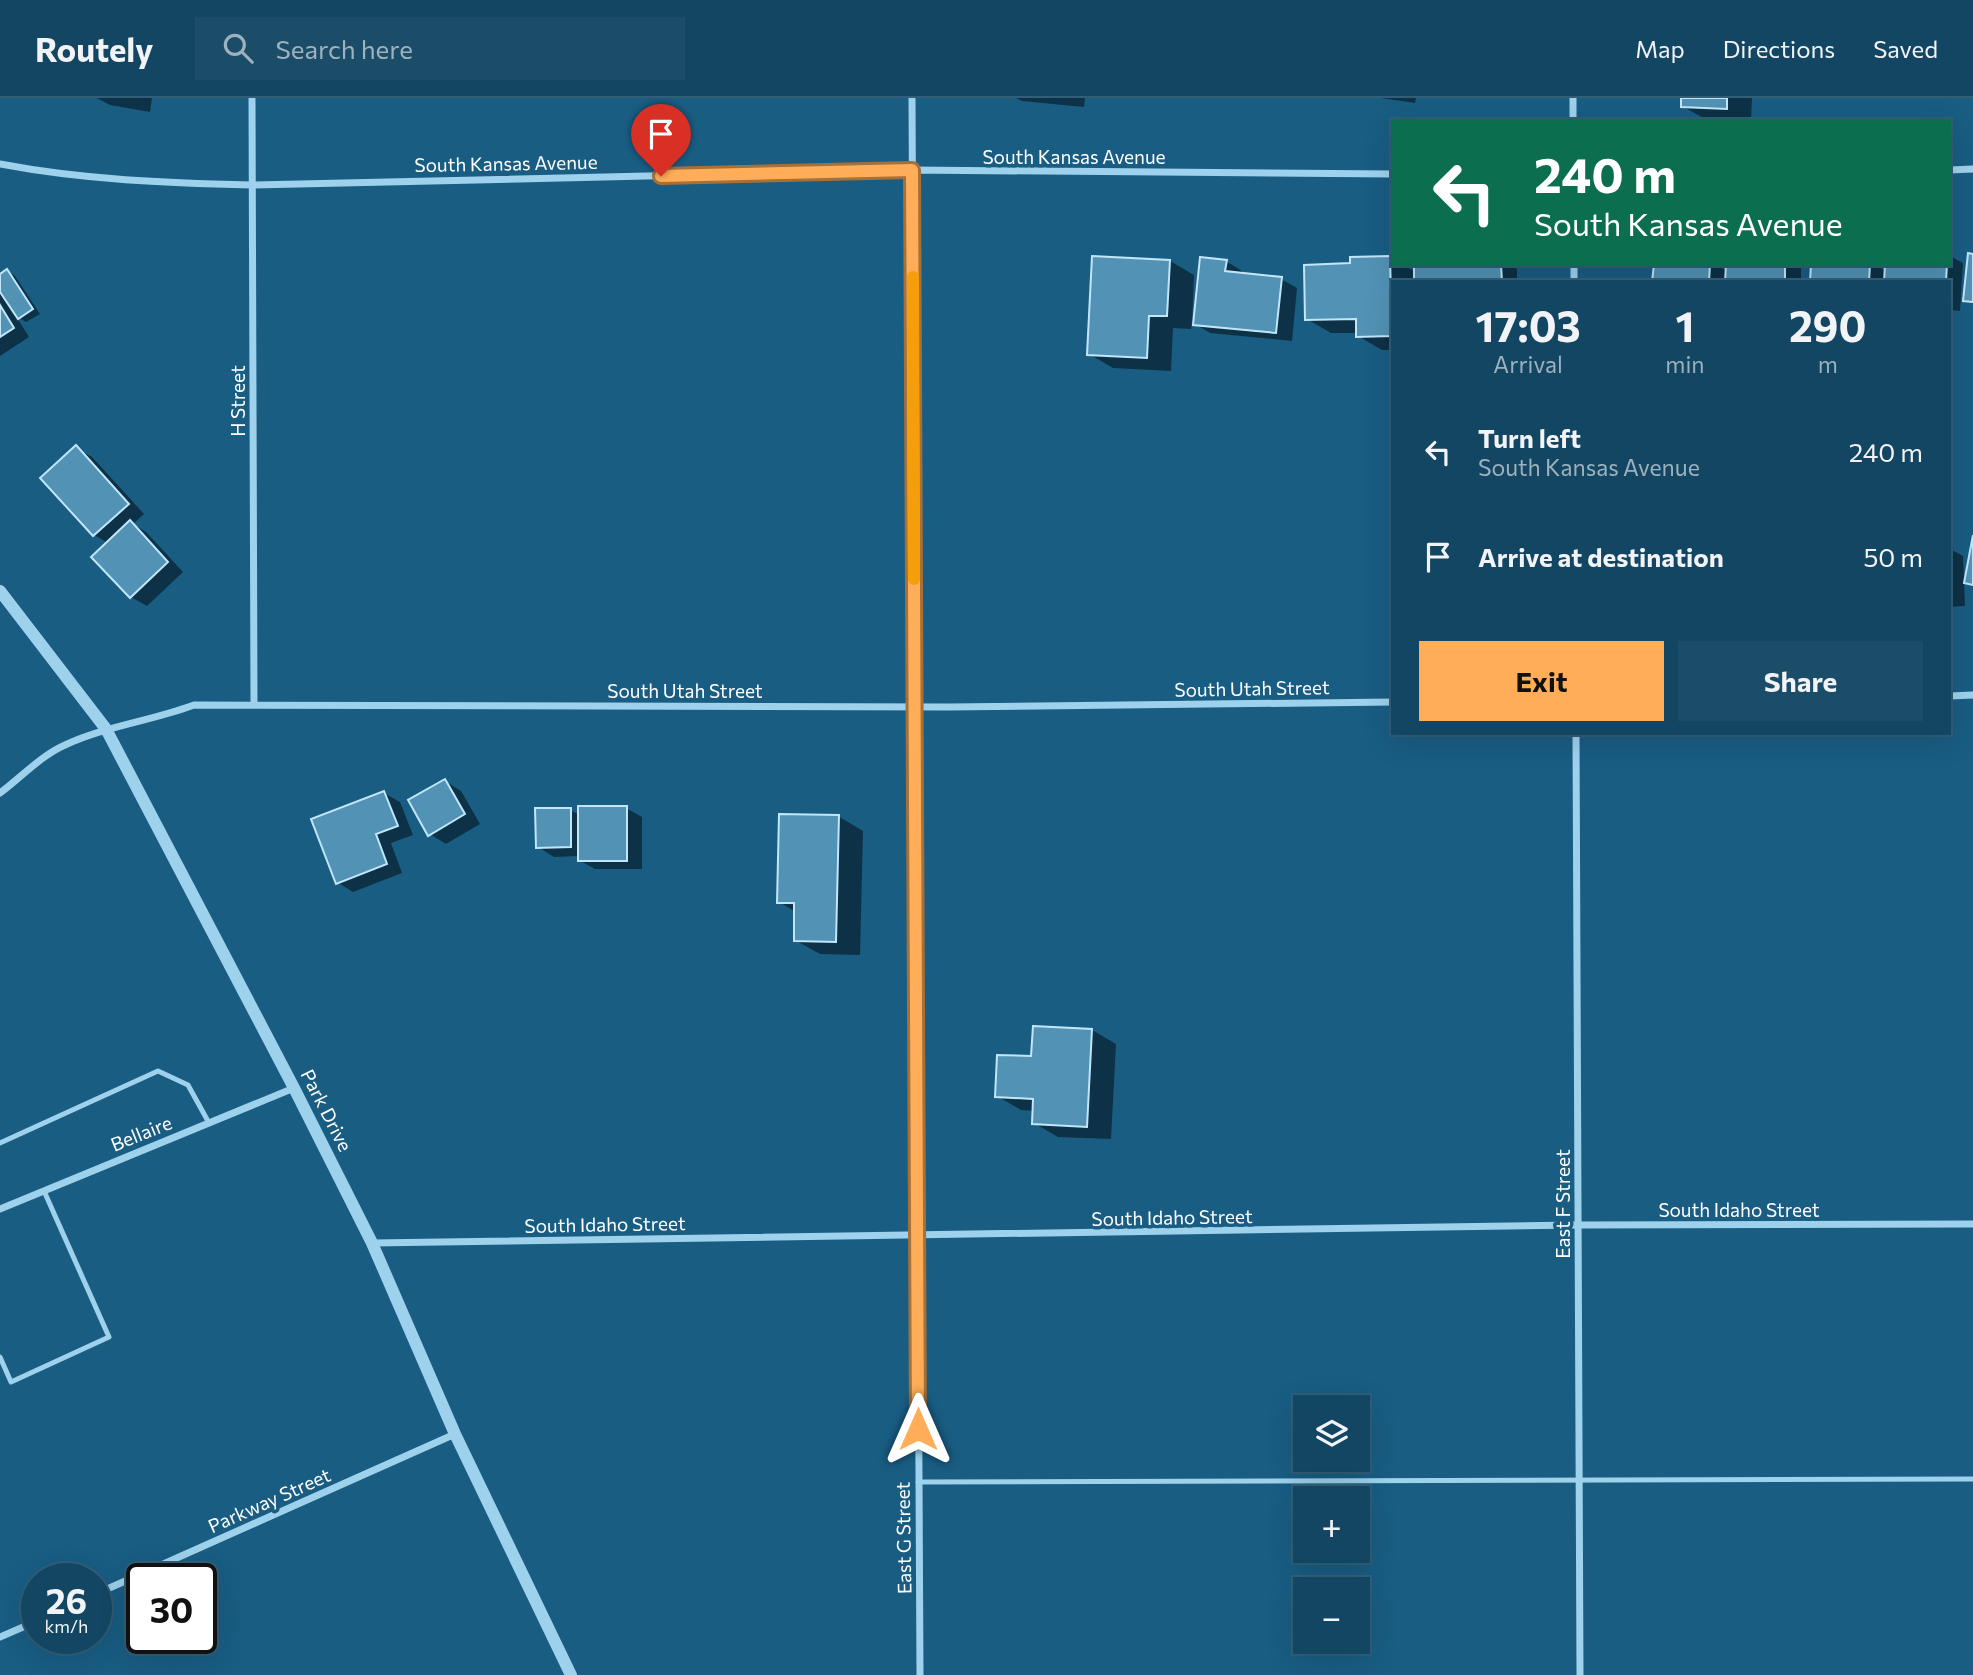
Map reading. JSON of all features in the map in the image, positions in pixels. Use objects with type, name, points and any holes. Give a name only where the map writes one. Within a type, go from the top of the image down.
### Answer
[{"type":"street","name":"H Street","points":[[252,98],[254,703]]},
{"type":"street","name":"East G Street","points":[[912,98],[920,1675]]},
{"type":"street","points":[[1573,98],[1573,119]]},
{"type":"street","name":"South Kansas Avenue","points":[[0,164],[57,175],[123,181],[252,185],[912,170],[1391,174]]},
{"type":"street","points":[[1951,170],[1973,169]]},
{"type":"street","name":"Park Drive","points":[[0,591],[106,729],[372,1243],[455,1434],[571,1675]]},
{"type":"street","points":[[1951,696],[1973,695]]},
{"type":"street","name":"South Utah Street","points":[[0,793],[62,746],[106,729],[160,718],[194,705],[254,703],[915,707],[1391,702]]},
{"type":"street","name":"East F Street","points":[[1576,735],[1580,1675]]},
{"type":"street","name":"Bellaire","points":[[0,1209],[294,1088]]},
{"type":"street","name":"South Idaho Street","points":[[372,1243],[918,1237],[1578,1225],[1973,1224]]},
{"type":"street","name":"Parkway Street","points":[[112,1587],[455,1434]]},
{"type":"street","points":[[0,1637],[21,1628]]},
{"type":"lane","points":[[0,1143],[158,1071],[188,1086],[209,1123]]},
{"type":"lane","points":[[0,1357],[11,1382],[109,1337],[44,1191]]},
{"type":"lane","points":[[918,1482],[1973,1479]]},
{"type":"building","points":[[1681,98],[1727,98],[1727,109],[1681,107]]},
{"type":"building","points":[[1968,253],[1973,254],[1973,302],[1963,301]]},
{"type":"building","points":[[1092,256],[1170,260],[1167,316],[1149,316],[1147,358],[1087,355]]},
{"type":"building","points":[[1390,256],[1391,336],[1356,337],[1356,319],[1305,320],[1304,265],[1350,263],[1350,257]]},
{"type":"building","points":[[1200,257],[1227,260],[1225,271],[1282,277],[1276,333],[1193,325]]},
{"type":"building","points":[[1414,266],[1501,266],[1502,280],[1414,280]]},
{"type":"building","points":[[1654,266],[1710,266],[1709,280],[1652,280]]},
{"type":"building","points":[[1726,266],[1785,266],[1785,280],[1725,280]]},
{"type":"building","points":[[1811,266],[1870,266],[1869,280],[1810,280]]},
{"type":"building","points":[[1885,266],[1947,266],[1946,280],[1884,280]]},
{"type":"building","points":[[7,269],[33,309],[18,319],[0,292],[0,274]]},
{"type":"building","points":[[0,305],[14,328],[0,337]]},
{"type":"building","points":[[76,445],[129,504],[93,536],[40,478]]},
{"type":"building","points":[[130,520],[168,562],[130,598],[91,557]]},
{"type":"building","points":[[1973,535],[1973,585],[1964,583]]},
{"type":"building","points":[[445,779],[465,814],[428,836],[408,800]]},
{"type":"building","points":[[384,791],[398,826],[376,834],[387,864],[336,884],[311,819]]},
{"type":"building","points":[[578,806],[627,806],[627,861],[578,861]]},
{"type":"building","points":[[535,808],[571,808],[571,847],[536,848]]},
{"type":"building","points":[[779,814],[839,815],[836,942],[794,941],[794,903],[777,903]]},
{"type":"building","points":[[1033,1026],[1092,1029],[1087,1127],[1032,1124],[1033,1099],[995,1097],[997,1055],[1031,1056]]},
{"type":"slow traffic","points":[[913,277],[914,579]]},
{"type":"route","points":[[661,176],[912,170],[918,1429]]}]
